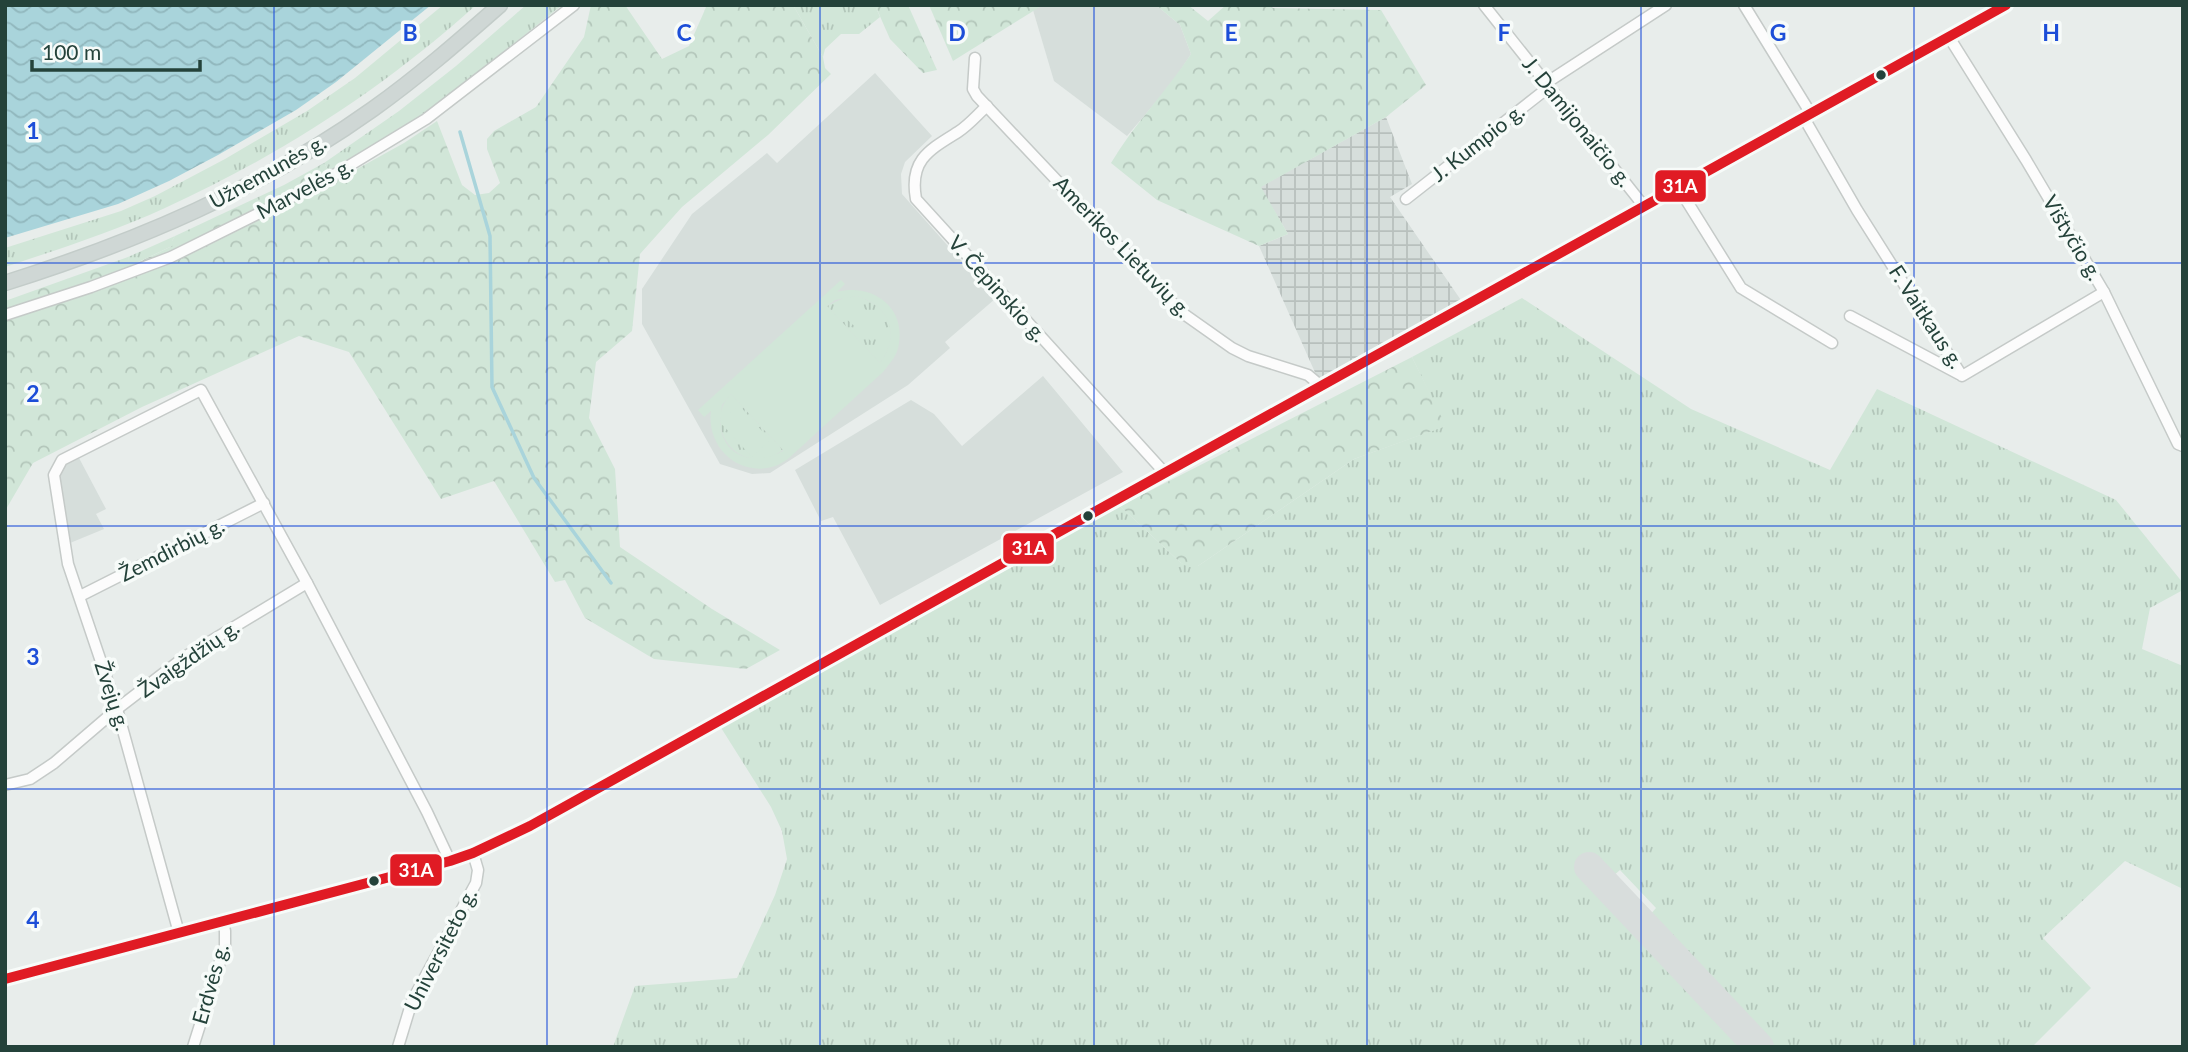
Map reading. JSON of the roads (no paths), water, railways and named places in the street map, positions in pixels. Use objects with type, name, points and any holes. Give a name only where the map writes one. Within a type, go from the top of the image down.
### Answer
[{"type":"main road","name":"Užnemunės g.","points":[[5,284],[159,228],[282,167],[350,125],[407,84],[500,5]]},
{"type":"street","name":"Marvelės g.","points":[[5,315],[171,257],[324,181],[426,118],[574,5]]},
{"type":"street","name":"J. Damijonaičio g.","points":[[1484,5],[1643,205]]},
{"type":"street","name":"J. Kumpio g.","points":[[1406,200],[1547,85],[1667,5]]},
{"type":"street","name":"F. Vaitkaus g.","points":[[1744,5],[1808,116],[1857,211],[1962,376],[2104,292]]},
{"type":"street","points":[[5,979],[450,861],[530,826],[2006,5]]},
{"type":"street","name":"Vištyčio g.","points":[[1949,37],[2104,292],[2178,444],[2183,446]]},
{"type":"street","name":"Amerikos Lietuvių g.","points":[[975,58],[974,89],[987,106],[1181,312],[1232,348],[1248,356],[1308,375],[1321,386]]},
{"type":"street","name":"V. Čepinskio g.","points":[[987,106],[960,131],[942,140],[918,163],[914,178],[916,199],[1164,472]]},
{"type":"street","points":[[1678,187],[1741,288],[1832,343]]},
{"type":"street","points":[[1850,316],[1962,376]]},
{"type":"street","name":"Žvejų g.","points":[[179,933],[117,709],[68,564],[54,475],[62,460],[201,390],[264,503]]},
{"type":"street","points":[[264,503],[427,812],[450,861]]},
{"type":"street","name":"Žemdirbių g.","points":[[80,596],[264,503]]},
{"type":"street","name":"Žvaigždžių g.","points":[[5,785],[30,779],[186,656],[307,583]]},
{"type":"street","name":"Universiteto g.","points":[[398,1047],[412,1001],[475,883],[478,870],[473,853]]},
{"type":"street","name":"Erdvės g.","points":[[193,1047],[225,946],[223,922]]},
{"type":"water","points":[[5,5],[431,5],[336,82],[296,110],[218,155],[118,204],[5,238]]},
{"type":"waterway","points":[[460,132],[490,236],[492,387],[534,478],[611,583]]}]
